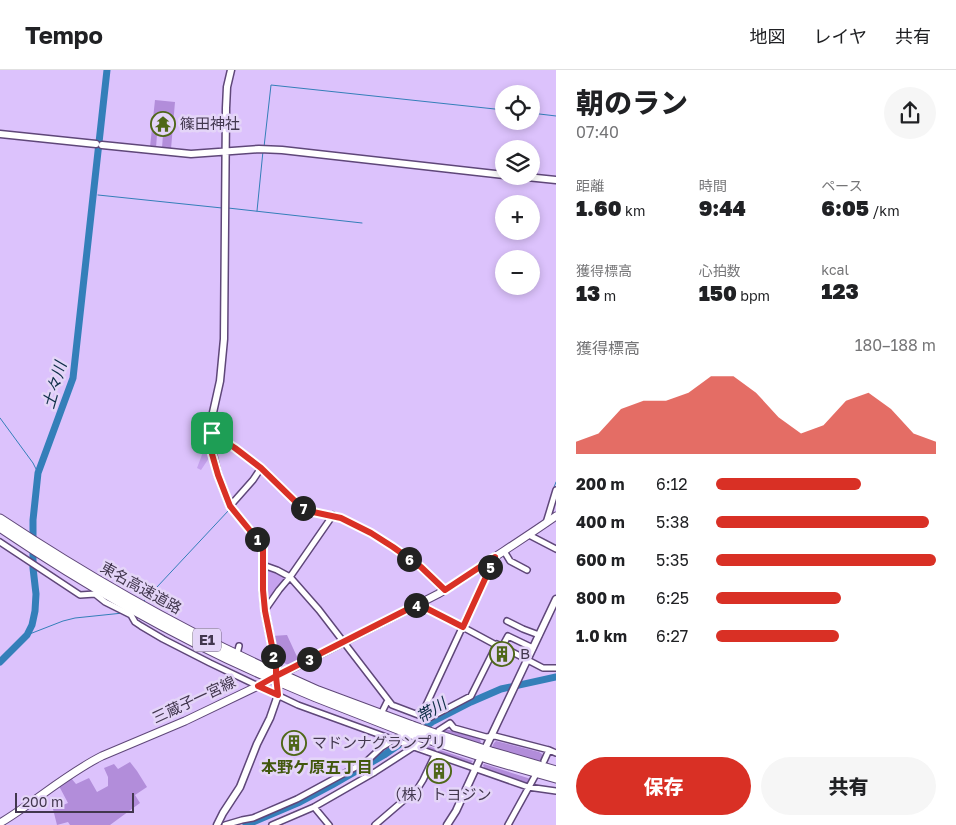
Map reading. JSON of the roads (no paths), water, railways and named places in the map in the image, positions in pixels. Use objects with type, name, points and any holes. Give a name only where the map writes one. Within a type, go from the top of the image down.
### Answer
[{"type":"highway","name":"東名高速道路","points":[[0,519],[33,545]]},
{"type":"highway","name":"東名高速道路","points":[[0,527],[142,609],[227,650],[316,697],[496,761],[556,778]]},
{"type":"highway","name":"東名高速道路","points":[[431,737],[556,770]]},
{"type":"main road","name":"三蔵子一宮線","points":[[0,823],[90,761],[185,721],[258,686],[271,674],[344,642],[445,590],[556,516]]},
{"type":"street","points":[[217,825],[240,787],[278,695],[271,674],[276,666],[265,611],[263,590],[264,553],[261,544],[230,506],[212,454],[212,417],[223,360],[226,108],[227,87],[231,70]]},
{"type":"street","points":[[0,134],[191,154],[259,149],[282,150],[495,174]]},
{"type":"street","points":[[540,178],[556,180]]},
{"type":"street","points":[[212,433],[261,468],[304,510],[333,515],[371,533],[421,567],[445,590]]},
{"type":"street","points":[[230,506],[261,468]]},
{"type":"street","points":[[546,523],[556,490]]},
{"type":"street","points":[[265,611],[333,515]]},
{"type":"street","points":[[529,535],[556,549]]},
{"type":"street","points":[[0,542],[80,595],[95,594],[105,602],[131,615],[141,626],[202,659],[278,695],[324,715],[435,755],[528,787],[556,791]]},
{"type":"street","points":[[504,551],[510,561],[527,570]]},
{"type":"street","points":[[421,716],[495,557]]},
{"type":"street","points":[[263,565],[290,577],[319,610],[392,705],[421,716],[429,718],[472,696],[499,646],[508,636],[533,648]]},
{"type":"street","points":[[486,747],[556,598]]},
{"type":"street","points":[[418,604],[543,668],[556,668]]},
{"type":"street","points":[[507,621],[539,634]]},
{"type":"street","points":[[227,671],[230,665]]},
{"type":"street","points":[[383,710],[388,700]]},
{"type":"street","points":[[272,825],[314,806],[375,772],[450,723],[454,728],[486,737],[495,736],[556,753]]},
{"type":"street","points":[[374,733],[377,726]]},
{"type":"street","points":[[226,825],[253,818],[297,799],[367,761],[382,747],[410,730]]},
{"type":"street","points":[[544,761],[548,750]]},
{"type":"street","points":[[376,825],[418,788],[435,755]]},
{"type":"street","points":[[447,825],[456,811],[479,761]]},
{"type":"street","points":[[508,825],[535,776]]},
{"type":"street","points":[[314,806],[329,825]]},
{"type":"waterway","name":"土々川","points":[[0,662],[27,635],[32,625],[35,611],[33,520],[38,473],[73,378],[107,70]]},
{"type":"waterway","points":[[264,147],[271,85],[495,109]]},
{"type":"waterway","points":[[540,114],[556,116]]},
{"type":"waterway","points":[[257,211],[263,151]]},
{"type":"waterway","points":[[98,195],[222,208]]},
{"type":"waterway","points":[[228,208],[362,223]]},
{"type":"waterway","points":[[0,418],[33,463],[38,473]]},
{"type":"waterway","points":[[553,490],[556,482]]},
{"type":"waterway","points":[[143,602],[229,510]]},
{"type":"waterway","points":[[27,635],[75,618],[123,613]]},
{"type":"waterway","name":"帯川","points":[[246,825],[300,802],[332,785],[384,755],[432,722],[471,702],[501,689],[556,677]]},
{"type":"place","name":"篠田神社","points":[[163,124]]},
{"type":"place","name":"B","points":[[502,654]]},
{"type":"place","name":"マドンナグランプリ","points":[[294,743]]},
{"type":"place","name":"（株）トヨジン","points":[[439,771]]},
{"type":"district","name":"本野ケ原五丁目","points":[[317,767]]}]
